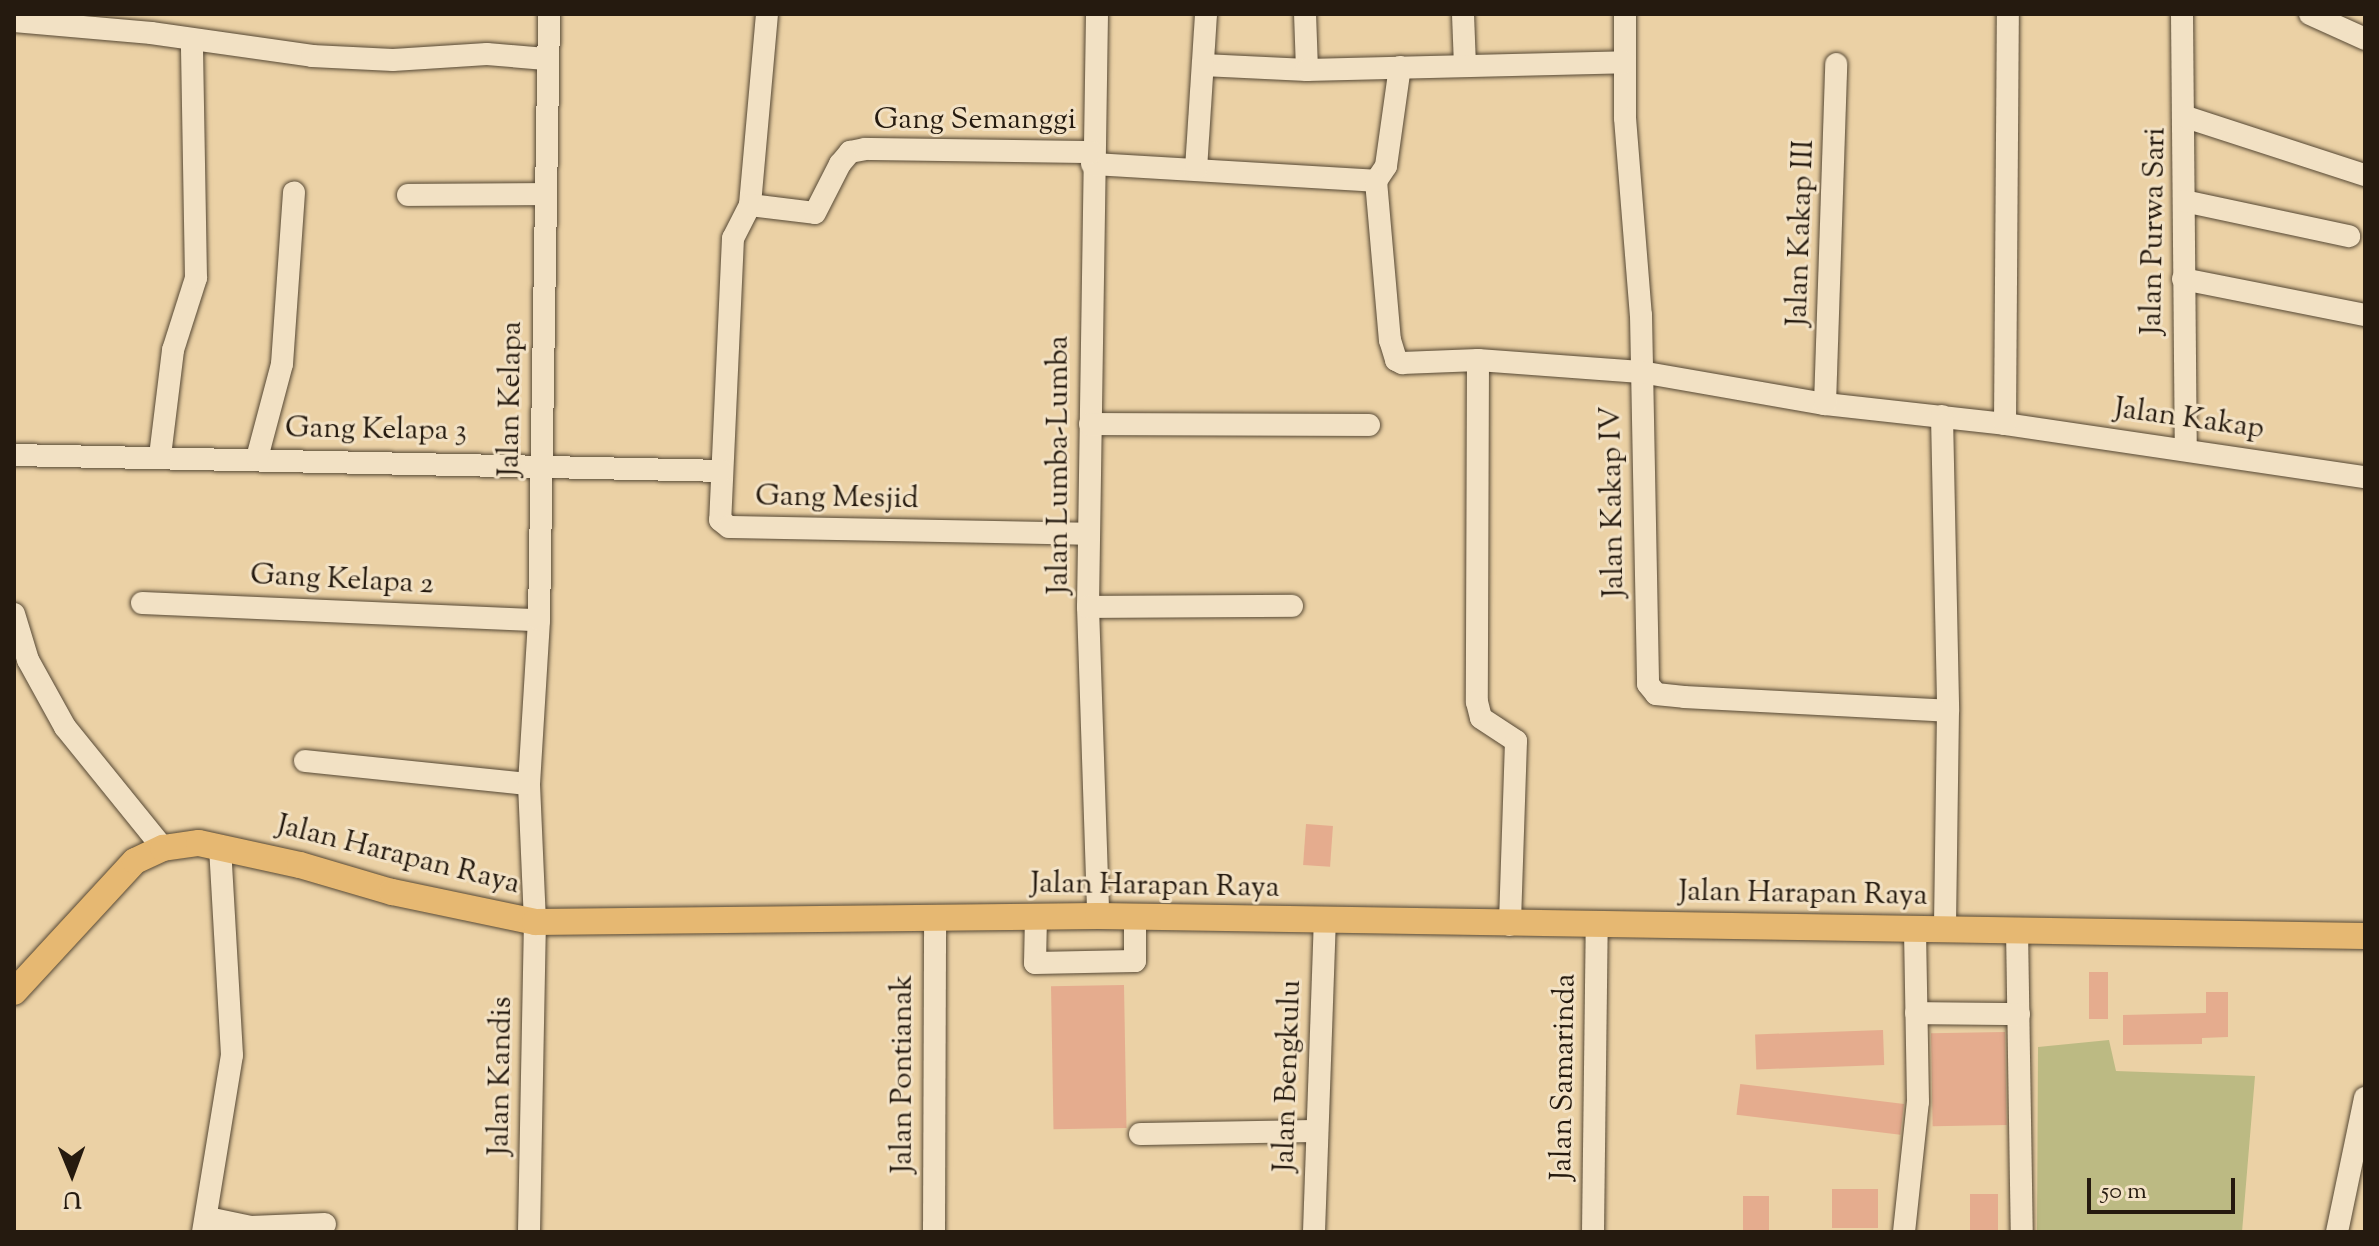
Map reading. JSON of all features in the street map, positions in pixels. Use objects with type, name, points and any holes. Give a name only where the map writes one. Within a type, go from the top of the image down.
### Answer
[{"type":"main road","name":"Jalan Harapan Raya","points":[[14,992],[135,861],[163,848],[220,846],[392,892],[535,922],[1098,916],[1510,925],[1597,923],[2365,936]]},
{"type":"street","name":"Jalan Kelapa","points":[[535,922],[529,784],[539,620],[549,14]]},
{"type":"street","points":[[722,471],[733,238],[750,205],[767,14]]},
{"type":"street","name":"Jalan Lumba-Lumba","points":[[1097,14],[1092,158],[1088,607],[1098,916]]},
{"type":"street","points":[[1196,169],[1206,14]]},
{"type":"street","points":[[1305,14],[1307,70]]},
{"type":"street","points":[[1463,14],[1465,65]]},
{"type":"street","name":"Jalan Kakap IV","points":[[1625,14],[1641,372],[1648,684],[1656,694],[1948,711]]},
{"type":"street","points":[[2005,424],[2008,14]]},
{"type":"street","name":"Jalan Purwa Sari","points":[[2182,14],[2186,117],[2183,279],[2186,449]]},
{"type":"street","points":[[2310,14],[2365,39]]},
{"type":"street","points":[[14,21],[312,56],[393,60],[487,54],[546,59]]},
{"type":"street","points":[[160,456],[173,350],[196,278],[192,40]]},
{"type":"street","points":[[1203,65],[1307,70],[1625,62]]},
{"type":"street","name":"Jalan Kakap III","points":[[1825,404],[1836,64]]},
{"type":"street","points":[[1092,158],[1196,169],[1376,181],[1386,166],[1400,67]]},
{"type":"street","points":[[2186,117],[2365,175]]},
{"type":"street","name":"Gang Semanggi","points":[[750,205],[815,213],[840,164],[850,152],[865,149],[1092,158]]},
{"type":"street","name":"Jalan Kakap","points":[[1376,181],[1396,360],[1478,360],[1641,372],[1825,404],[2005,424],[2365,477]]},
{"type":"street","name":"Gang Kelapa 3","points":[[257,458],[282,364],[294,192]]},
{"type":"street","points":[[408,195],[544,194]]},
{"type":"street","points":[[2184,201],[2349,236]]},
{"type":"street","points":[[2183,279],[2365,315]]},
{"type":"street","points":[[1478,360],[1477,702],[1481,718],[1516,741],[1510,925]]},
{"type":"street","points":[[1942,416],[1948,711],[1945,929]]},
{"type":"street","points":[[1090,424],[1369,425]]},
{"type":"street","name":"Gang Kelapa 3","points":[[14,455],[542,465]]},
{"type":"street","name":"Gang Mesjid","points":[[542,465],[722,471],[717,510],[729,527],[1089,534]]},
{"type":"street","name":"Gang Kelapa 2","points":[[142,603],[539,620]]},
{"type":"street","points":[[1088,607],[1292,606]]},
{"type":"street","points":[[14,614],[28,660],[65,727],[163,848]]},
{"type":"street","points":[[305,761],[529,784]]},
{"type":"street","points":[[220,846],[232,1055],[206,1225],[325,1224]]},
{"type":"street","name":"Jalan Pontianak","points":[[934,1232],[935,916]]},
{"type":"street","points":[[1036,916],[1035,963],[1135,961],[1135,917]]},
{"type":"street","name":"Jalan Kandis","points":[[529,1232],[535,922]]},
{"type":"street","name":"Jalan Bengkulu","points":[[1314,1232],[1325,922]]},
{"type":"street","name":"Jalan Samarinda","points":[[1593,1232],[1597,923]]},
{"type":"street","points":[[2017,929],[2022,1232]]},
{"type":"street","points":[[1904,1232],[1918,1102],[1915,930]]},
{"type":"street","points":[[1916,1013],[2019,1014]]},
{"type":"street","points":[[2337,1232],[2365,1098]]},
{"type":"street","points":[[1140,1134],[1317,1131]]},
{"type":"shaded area","points":[[2109,1040],[2116,1071],[2255,1076],[2242,1232],[2037,1232],[2038,1047]]},
{"type":"building","points":[[1306,824],[1333,826],[1330,867],[1303,865]]},
{"type":"building","points":[[2089,972],[2108,972],[2108,1019],[2089,1019]]},
{"type":"building","points":[[1124,985],[1126,1128],[1054,1129],[1051,986]]},
{"type":"building","points":[[2206,992],[2228,992],[2228,1037],[2202,1038],[2202,1044],[2123,1045],[2123,1015],[2206,1013]]},
{"type":"building","points":[[1883,1030],[1884,1065],[1756,1069],[1755,1034]]},
{"type":"building","points":[[2005,1032],[2007,1125],[1933,1126],[1931,1033]]},
{"type":"building","points":[[1740,1084],[1904,1104],[1900,1135],[1736,1115]]},
{"type":"building","points":[[1832,1189],[1878,1189],[1878,1228],[1832,1228]]},
{"type":"building","points":[[1970,1194],[1998,1194],[1998,1232],[1970,1232]]},
{"type":"building","points":[[1743,1196],[1769,1196],[1769,1232],[1743,1232]]}]
